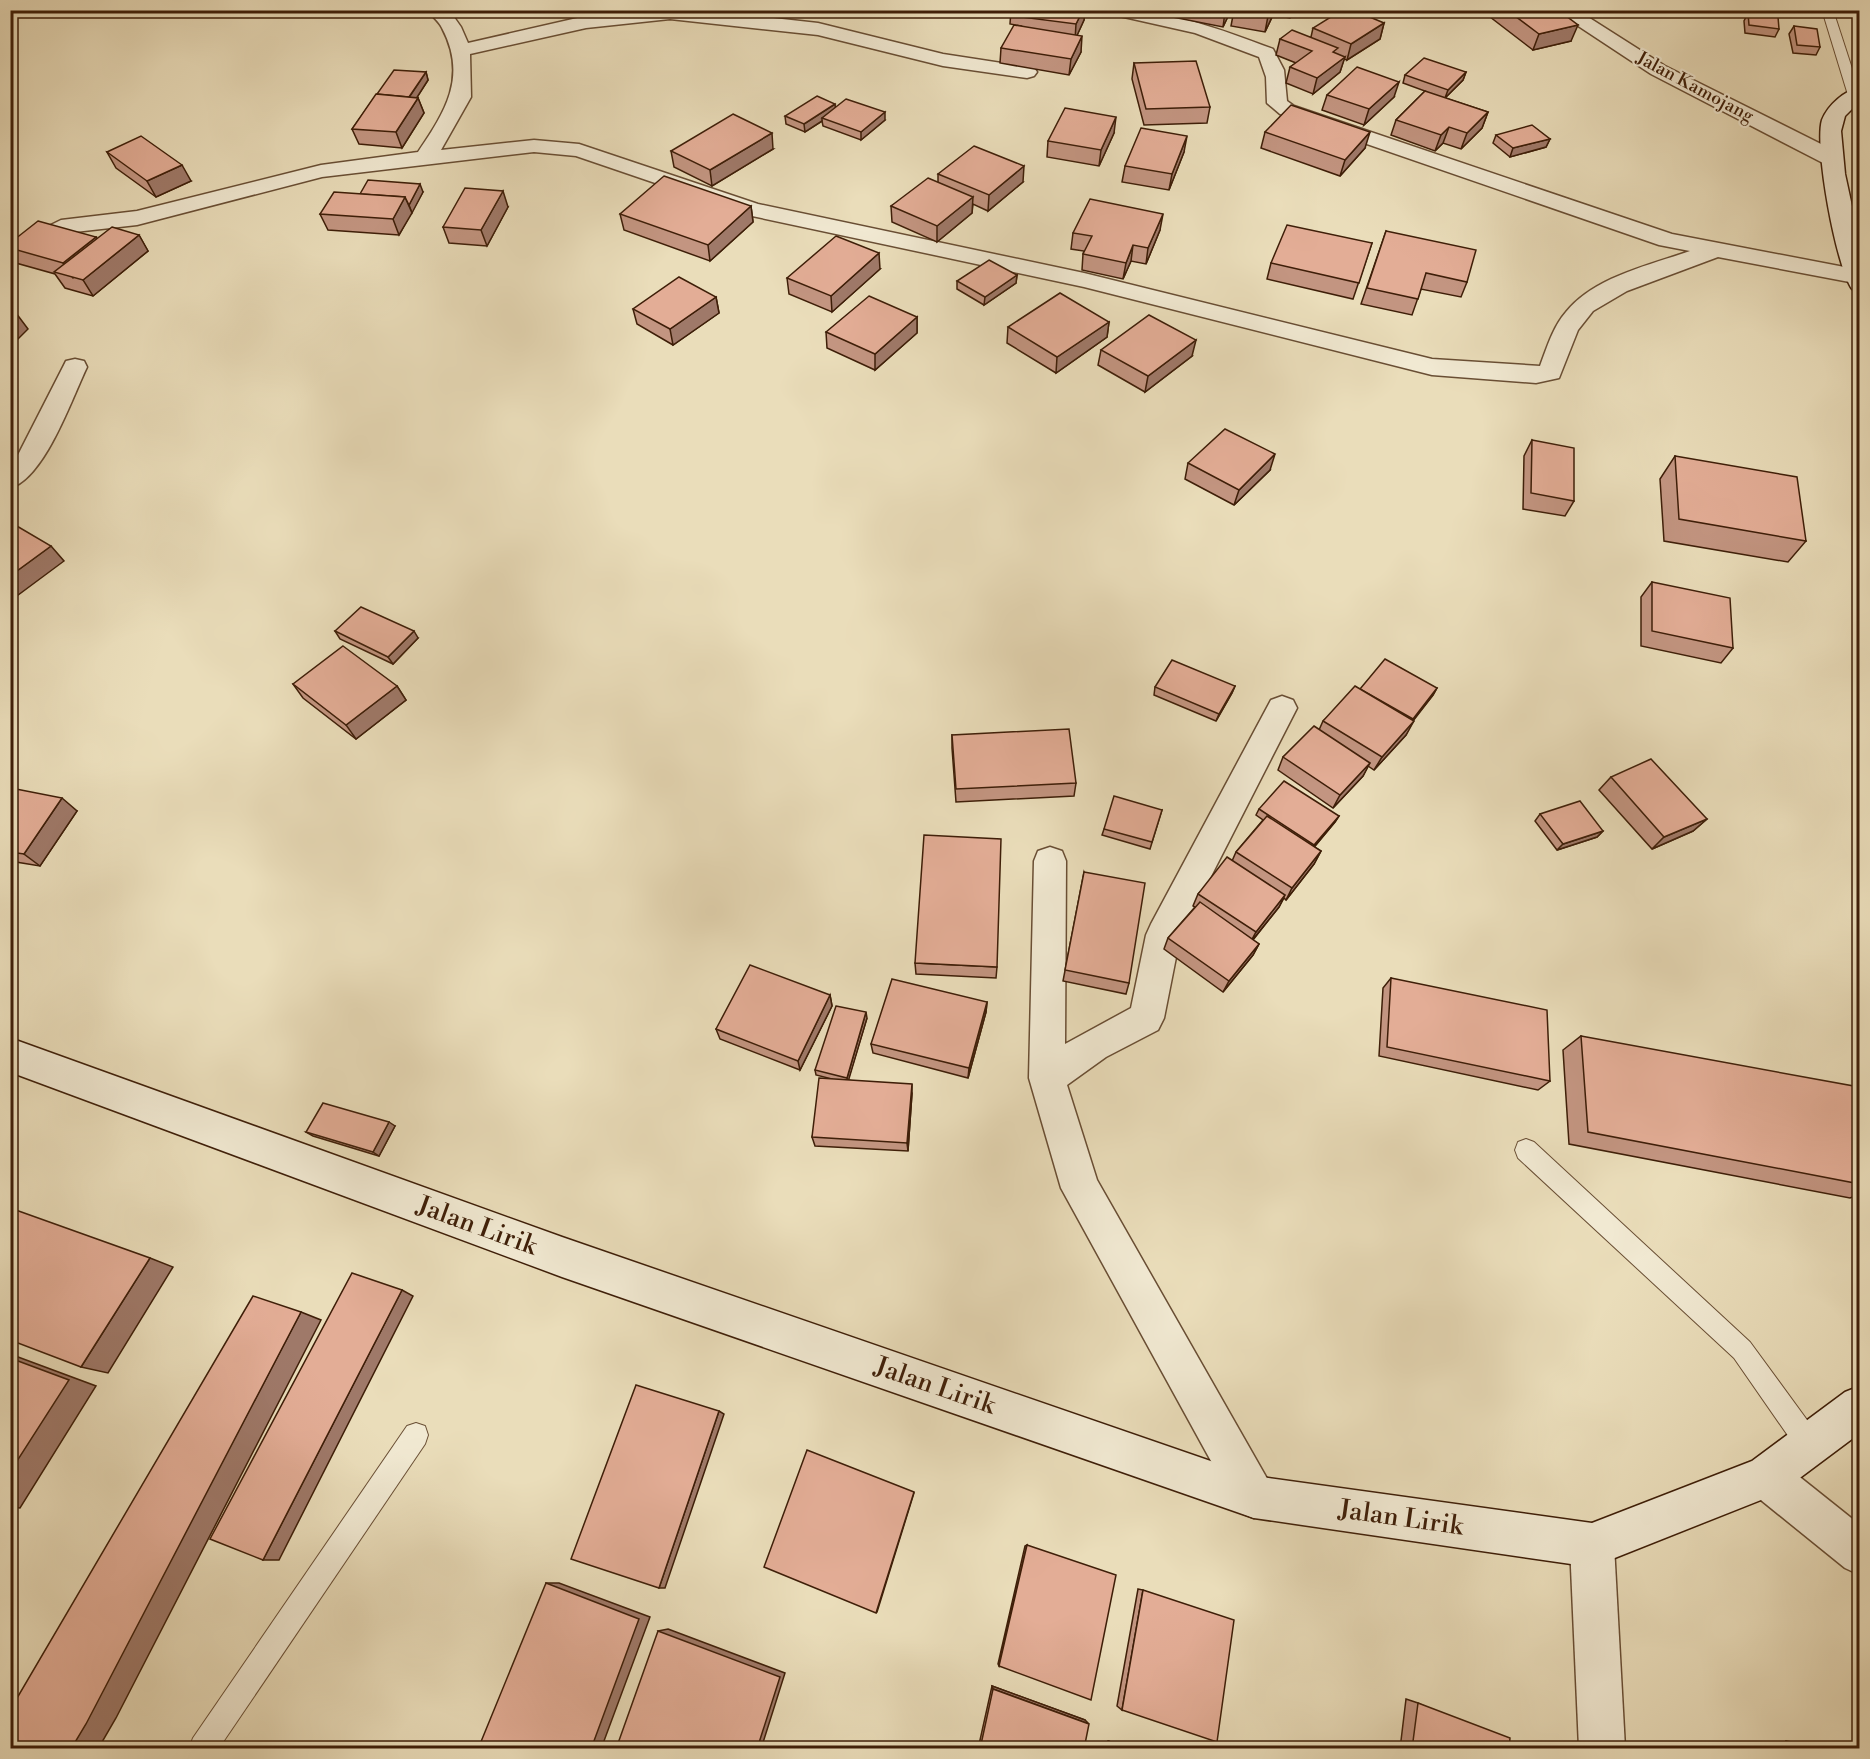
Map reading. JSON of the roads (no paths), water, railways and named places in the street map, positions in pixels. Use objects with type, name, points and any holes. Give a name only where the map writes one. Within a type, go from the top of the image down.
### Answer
[{"type":"street","points":[[425,157],[461,99],[461,50],[445,16],[437,10]]},
{"type":"street","name":"Jalan Kamojang","points":[[1563,10],[1659,70],[1831,158]]},
{"type":"street","points":[[1122,11],[1201,29],[1266,53],[1271,61],[1278,93],[1277,102],[1287,110],[1667,240],[1858,281],[1831,158],[1832,120],[1857,94]]},
{"type":"street","points":[[461,50],[586,22],[670,13],[818,29],[943,60],[1027,72]]},
{"type":"street","points":[[10,254],[61,227],[137,218],[342,167],[534,146],[579,150],[752,209],[1084,280],[1432,367],[1513,373],[1550,372],[1575,314],[1610,289],[1716,250]]},
{"type":"street","points":[[10,479],[29,460],[75,367]]},
{"type":"street","points":[[1047,1078],[1093,1045],[1146,1017],[1163,935],[1234,804],[1282,708]]},
{"type":"street","points":[[1050,861],[1047,1078],[1080,1188],[1254,1497]]},
{"type":"street","name":"Jalan Lirik","points":[[10,1055],[562,1257],[1254,1497],[1592,1545],[1766,1477],[1860,1407]]},
{"type":"street","points":[[1766,1477],[1860,1553]]},
{"type":"street","points":[[1592,1545],[1602,1749]]},
{"type":"lane","points":[[1827,10],[1857,94]]},
{"type":"lane","points":[[1526,1150],[1742,1350],[1809,1444]]},
{"type":"lane","points":[[204,1749],[416,1435]]}]
